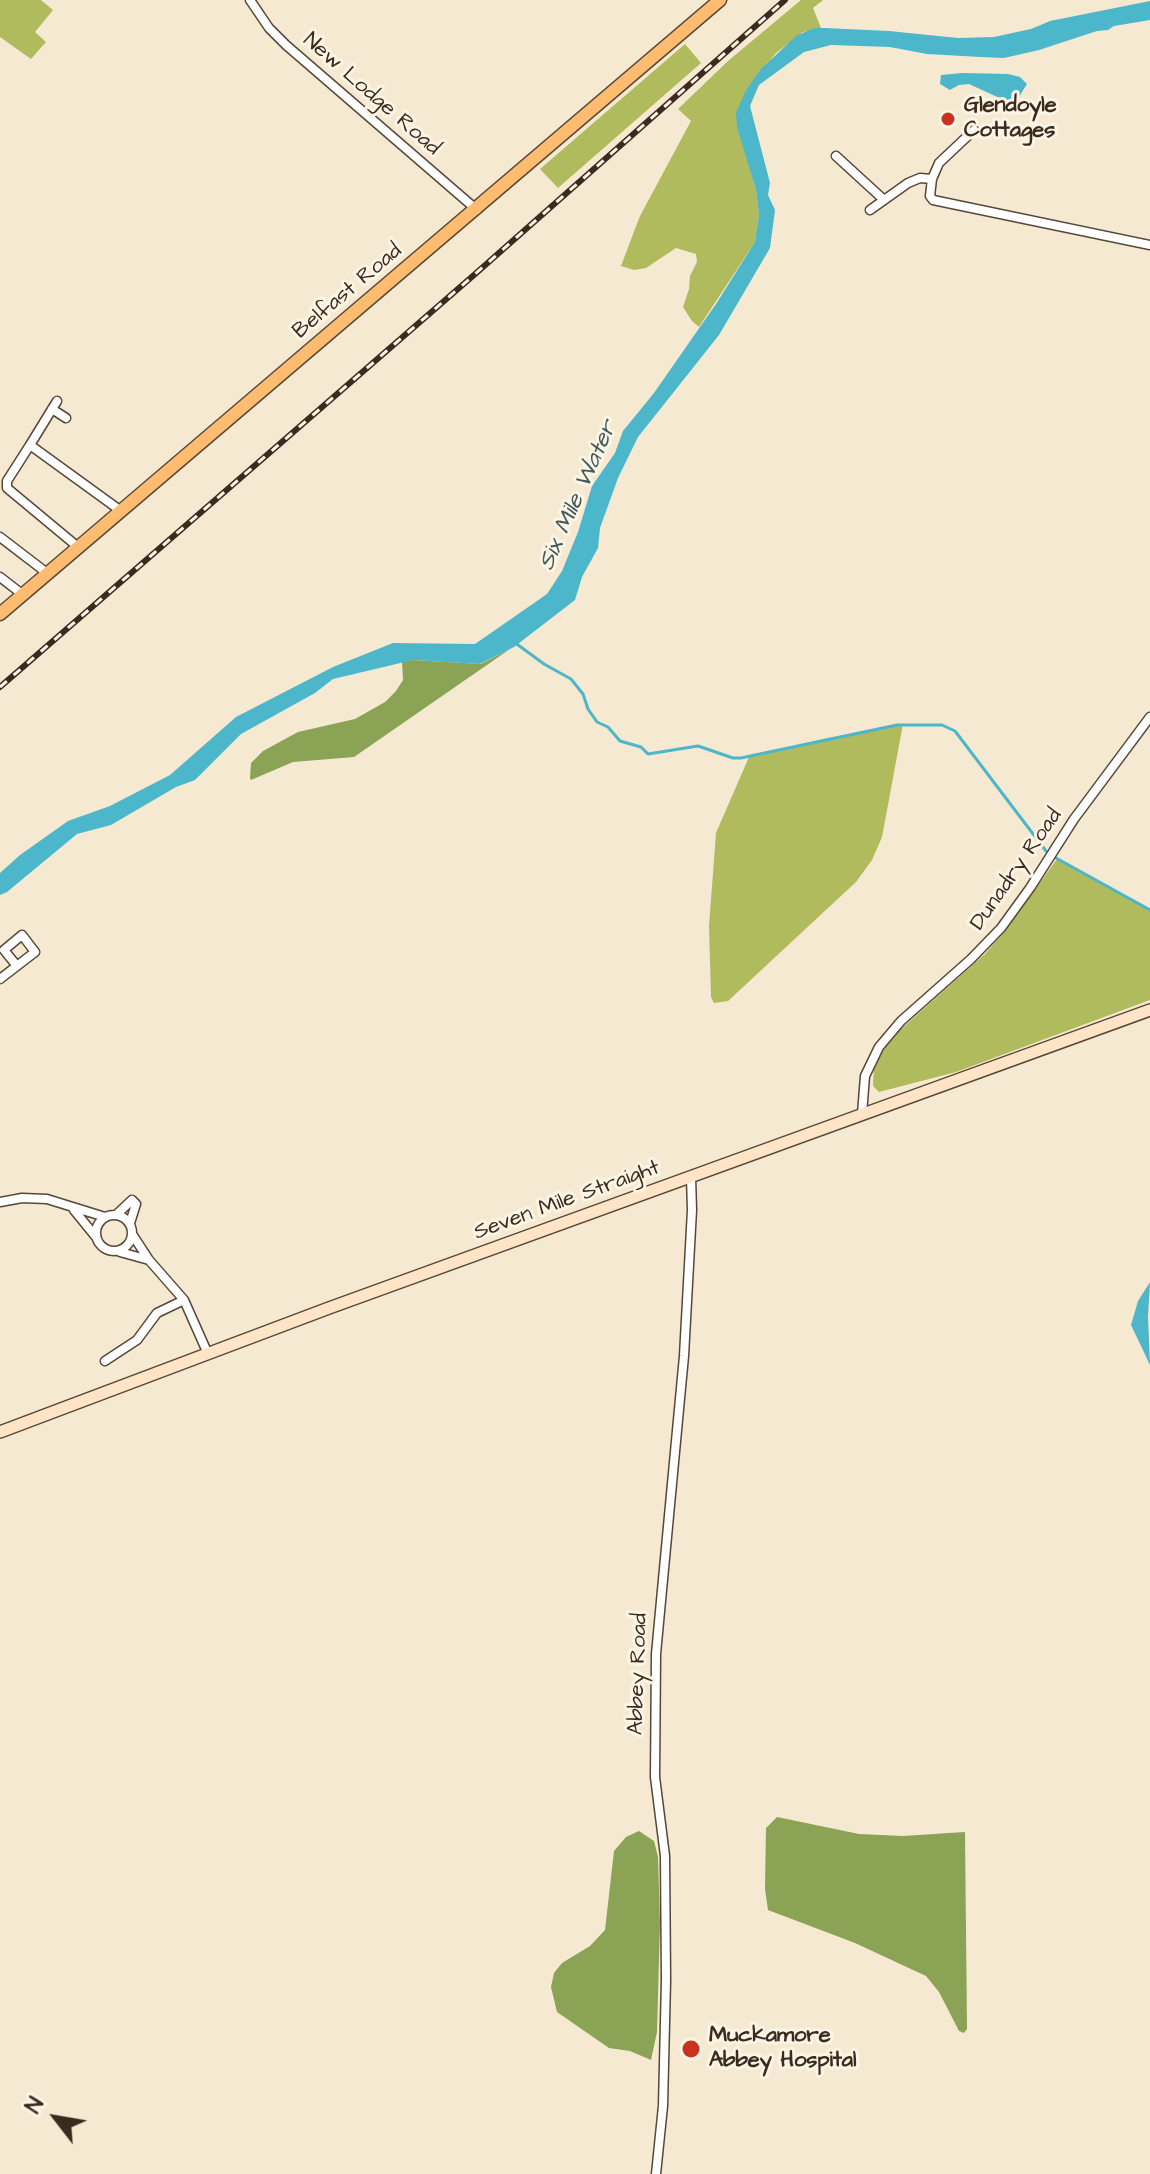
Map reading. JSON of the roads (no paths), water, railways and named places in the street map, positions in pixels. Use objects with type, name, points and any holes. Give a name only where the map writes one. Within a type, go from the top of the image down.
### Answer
[{"type":"main road","name":"Belfast Road","points":[[0,614],[720,0]]},
{"type":"main road","name":"Seven Mile Straight","points":[[0,1432],[1150,1010]]},
{"type":"street","name":"New Lodge Road","points":[[250,0],[269,28],[286,45],[477,210]]},
{"type":"street","points":[[974,130],[944,156],[932,179],[930,196],[937,202],[1150,245]]},
{"type":"street","points":[[836,156],[883,199]]},
{"type":"street","points":[[870,210],[920,178],[932,179]]},
{"type":"street","points":[[66,418],[55,405],[7,481],[7,488],[78,547]]},
{"type":"street","points":[[30,445],[121,511]]},
{"type":"street","points":[[0,537],[47,573]]},
{"type":"street","points":[[0,577],[22,594]]},
{"type":"street","name":"Dunadry Road","points":[[862,1114],[865,1076],[879,1047],[901,1021],[1001,928],[1068,828],[1150,717]]},
{"type":"street","points":[[0,979],[17,966]]},
{"type":"street","name":"Abbey Road","points":[[656,2174],[663,2106],[666,1980],[665,1856],[655,1777],[656,1654],[684,1356],[691,1177]]},
{"type":"street","points":[[0,1202],[40,1198],[105,1217],[116,1215],[132,1200],[136,1204],[130,1223],[132,1234],[149,1260],[184,1300],[208,1354]]},
{"type":"street","points":[[67,1205],[84,1219],[106,1250],[149,1260]]},
{"type":"street","points":[[116,1215],[130,1223]]},
{"type":"street","points":[[96,1237],[97,1226],[105,1217]]},
{"type":"street","points":[[117,1251],[128,1246],[132,1234]]},
{"type":"street","points":[[105,1361],[137,1340],[157,1313],[184,1300]]},
{"type":"water","points":[[1150,1],[1150,20],[1114,26],[1004,58],[927,54],[890,47],[831,45],[804,52],[759,85],[750,106],[770,183],[768,195],[775,210],[770,248],[719,335],[638,437],[618,478],[600,528],[598,548],[582,577],[575,600],[514,647],[480,664],[413,660],[333,679],[315,693],[241,734],[195,780],[176,787],[111,825],[77,834],[0,895],[0,873],[20,855],[68,821],[110,806],[170,775],[236,717],[333,667],[393,643],[475,644],[547,594],[562,571],[592,486],[615,453],[623,431],[654,393],[755,242],[759,215],[756,190],[737,127],[736,113],[746,90],[761,69],[796,36],[814,28],[825,28],[958,38],[994,37],[1031,29],[1050,21]]},
{"type":"water","points":[[1008,74],[1020,77],[1027,84],[1019,97],[1006,101],[969,84],[950,90],[940,84],[941,75]]},
{"type":"water","points":[[1150,1282],[1150,1365],[1131,1325],[1138,1301]]},
{"type":"waterway","points":[[514,642],[571,679],[583,694],[597,722],[608,727],[620,741],[641,747],[648,754],[698,746],[741,758],[897,725],[942,725],[955,731],[1046,851]]},
{"type":"waterway","points":[[1056,858],[1150,910]]},
{"type":"railway","points":[[0,687],[785,0]]},
{"type":"place","name":"Glendoyle Cottages","points":[[948,119]]},
{"type":"place","name":"Muckamore Abbey Hospital","points":[[691,2049]]},
{"type":"water label","name":"Six Mile Water","points":[[579,496]]}]
